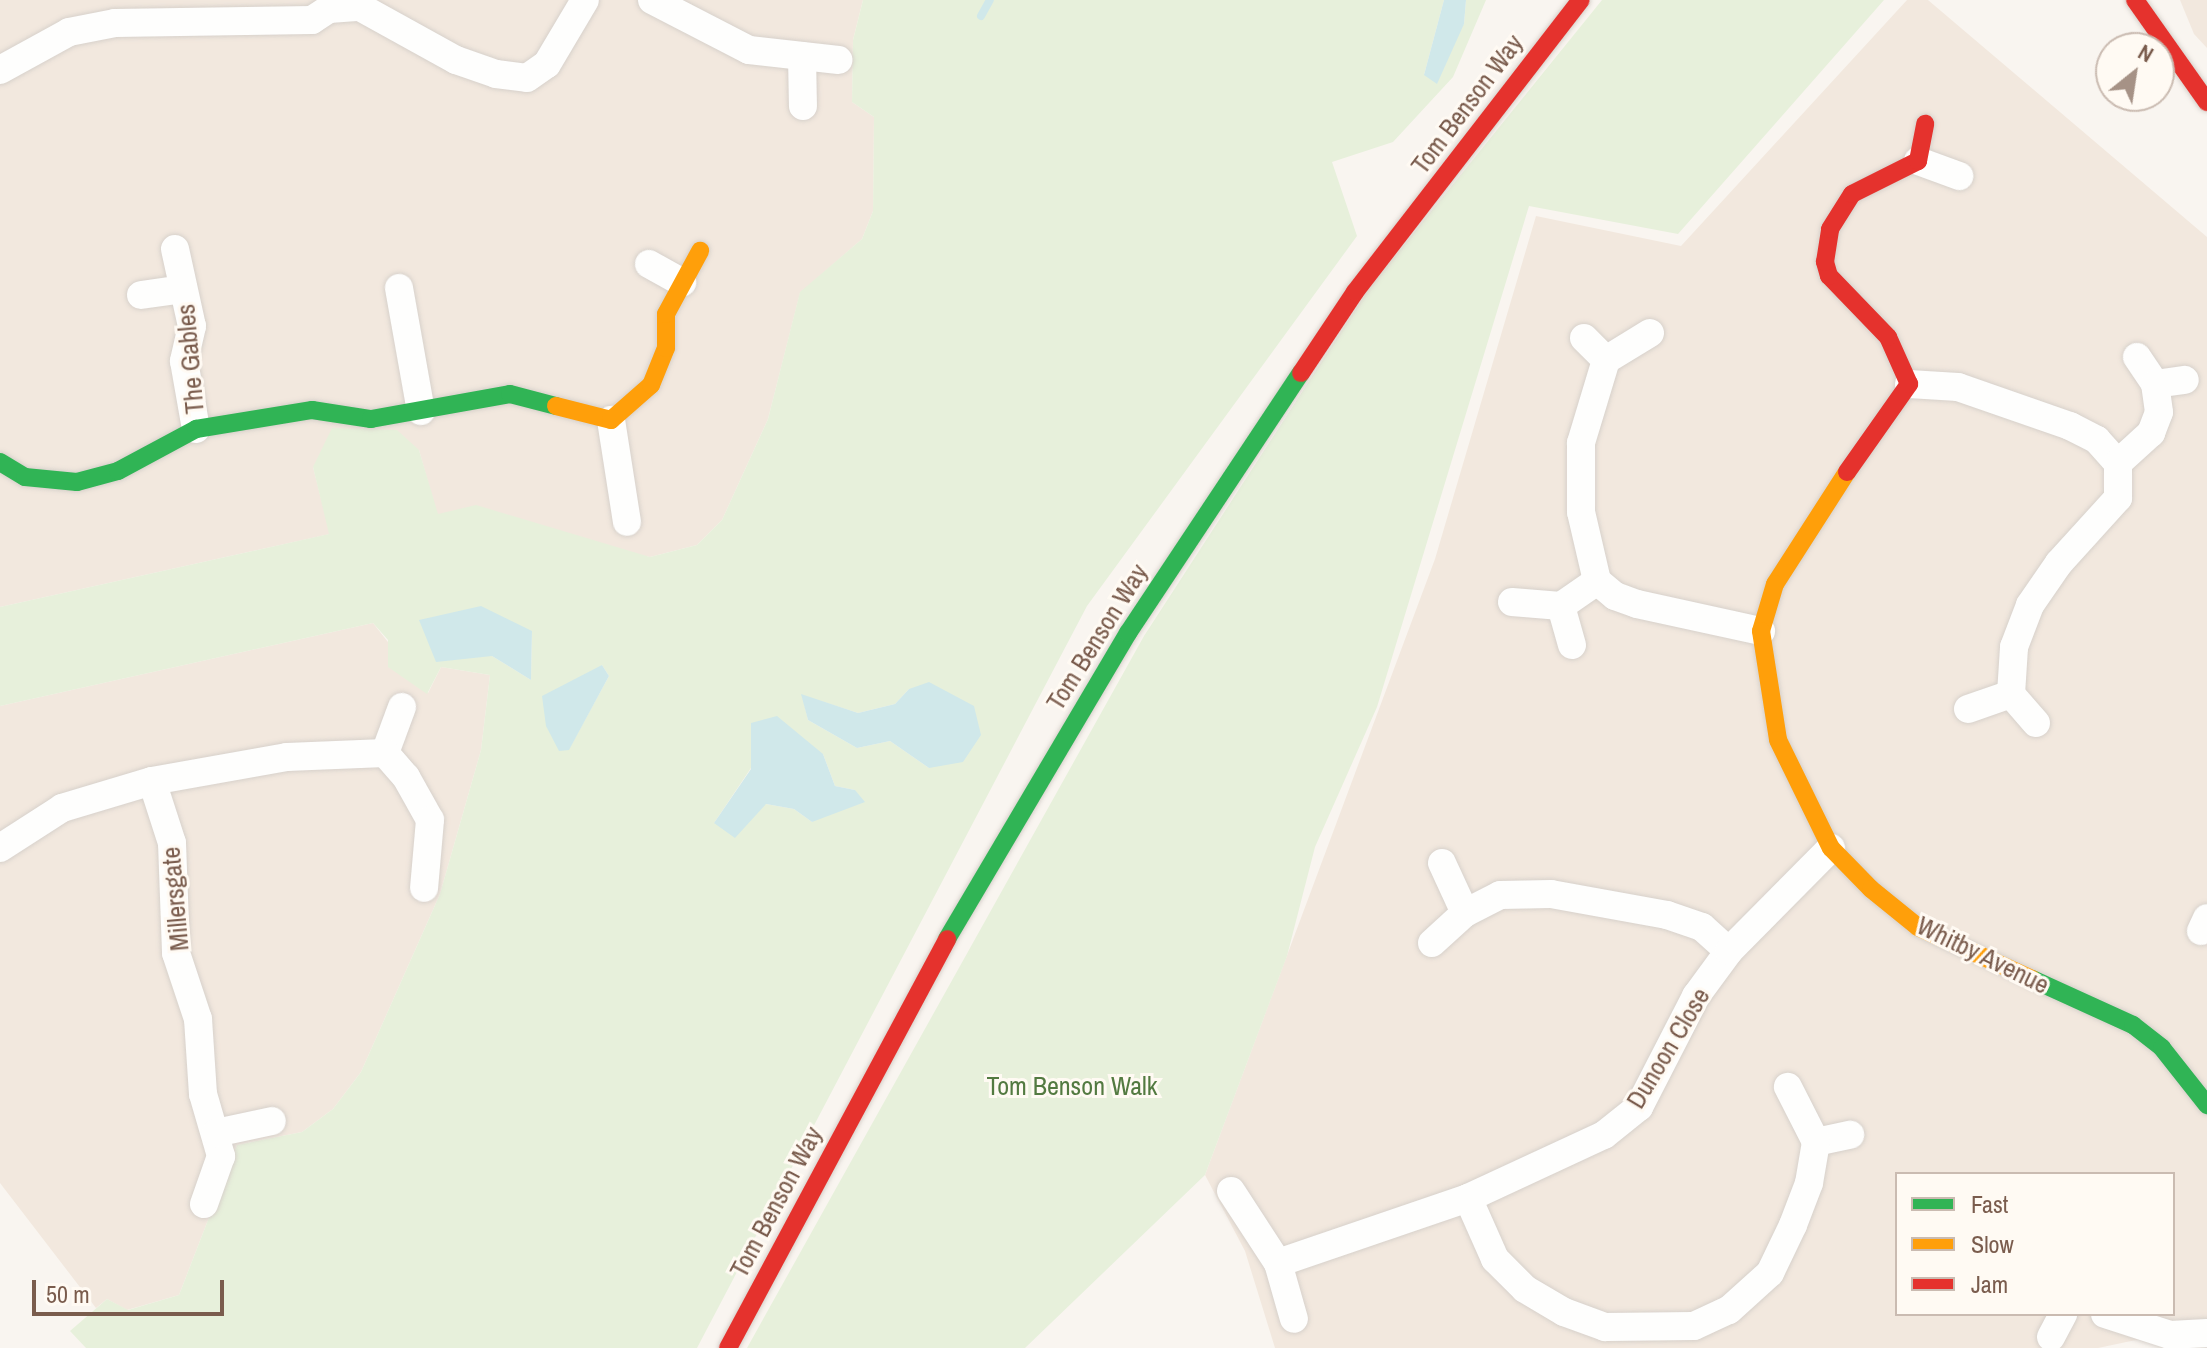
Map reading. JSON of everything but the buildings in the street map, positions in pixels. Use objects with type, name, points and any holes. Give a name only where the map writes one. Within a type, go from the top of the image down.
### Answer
[{"type":"street","points":[[0,70],[69,32],[115,23],[312,20],[329,9],[346,4],[360,7],[456,60],[527,78],[547,64],[585,0]]},
{"type":"street","points":[[652,0],[749,50],[838,60]]},
{"type":"street","name":"Tom Benson Way","points":[[728,1348],[978,881],[1128,633],[1355,292],[1581,0]]},
{"type":"street","points":[[2135,0],[2207,102]]},
{"type":"street","points":[[802,56],[803,106]]},
{"type":"street","points":[[1918,161],[1925,124]]},
{"type":"street","points":[[1959,176],[1918,161],[1852,194],[1830,229],[1825,262],[1843,293],[1888,337],[1909,384],[1958,387],[2070,426],[2097,440],[2118,463],[2118,498],[2059,563],[2030,605],[2014,647],[2011,694],[2036,723]]},
{"type":"street","name":"The Gables","points":[[175,249],[192,326],[184,361],[196,429]]},
{"type":"street","points":[[627,522],[611,420],[651,385],[666,348],[666,314],[700,251]]},
{"type":"street","points":[[649,264],[682,282]]},
{"type":"street","points":[[399,288],[421,411]]},
{"type":"street","name":"The Gables","points":[[141,295],[183,289]]},
{"type":"street","points":[[1650,333],[1606,360],[1581,443],[1581,512],[1597,581],[1615,596],[1637,604],[1761,631]]},
{"type":"street","points":[[1584,338],[1606,360]]},
{"type":"street","points":[[2118,463],[2151,433],[2159,412],[2155,384],[2137,357]]},
{"type":"street","points":[[2155,384],[2185,380]]},
{"type":"street","name":"Whitby Avenue","points":[[1909,384],[1802,535],[1775,584],[1761,631],[1778,740],[1831,848],[1918,927],[2133,1025],[2162,1048],[2207,1105]]},
{"type":"street","name":"The Gables","points":[[0,462],[25,477],[77,482],[118,471],[196,429],[312,410],[371,419],[510,394],[611,420]]},
{"type":"street","points":[[1512,602],[1561,606],[1597,581]]},
{"type":"street","points":[[1561,606],[1572,645]]},
{"type":"street","points":[[1968,709],[2011,694]]},
{"type":"street","points":[[385,753],[402,707]]},
{"type":"street","points":[[0,848],[62,808],[152,781],[287,757],[385,753]]},
{"type":"street","points":[[385,753],[406,777],[430,820],[424,888]]},
{"type":"street","name":"Millersgate","points":[[152,781],[172,843],[176,953],[198,1019],[200,1081],[221,1156],[204,1204]]},
{"type":"street","name":"Dunoon Close","points":[[1278,1263],[1468,1198],[1604,1135],[1639,1107],[1696,996],[1729,951],[1831,848]]},
{"type":"street","points":[[1442,863],[1465,913]]},
{"type":"street","points":[[1432,943],[1465,913],[1500,895],[1551,894],[1623,904],[1702,927],[1729,951]]},
{"type":"street","points":[[1468,1198],[1495,1259],[1525,1289],[1564,1312],[1605,1327],[1694,1326],[1729,1310],[1770,1273],[1809,1183],[1816,1142],[1788,1087]]},
{"type":"street","points":[[216,1133],[272,1121]]},
{"type":"street","points":[[1816,1142],[1850,1135]]},
{"type":"street","points":[[1231,1191],[1278,1263],[1294,1319]]},
{"type":"street","points":[[2111,1316],[2170,1335],[2207,1333]]},
{"type":"shaded area","points":[[0,0],[863,0],[853,40],[852,102],[874,117],[873,211],[862,239],[800,293],[768,419],[722,520],[697,545],[650,557],[437,514],[419,450],[313,467],[330,534],[0,607]]},
{"type":"shaded area","points":[[1907,0],[1928,0],[2207,237],[2207,1325],[2098,1348],[1275,1348],[1245,1251],[1205,1175],[1435,559],[1536,216],[1681,246]]},
{"type":"shaded area","points":[[2180,0],[2207,0],[2207,48],[2194,34]]},
{"type":"shaded area","points":[[373,623],[428,693],[441,667],[490,675],[481,750],[440,894],[361,1072],[333,1109],[302,1132],[237,1145],[179,1295],[127,1310],[107,1299],[96,1308],[0,1183],[0,706]]},
{"type":"green space","points":[[863,0],[1444,0],[1424,75],[1464,24],[1466,0],[1486,0],[1453,77],[1393,142],[1332,162],[1357,236],[1087,606],[697,1348],[86,1348],[70,1331],[107,1299],[128,1310],[179,1295],[237,1145],[302,1132],[333,1109],[361,1072],[440,894],[481,750],[490,675],[441,667],[427,694],[388,667],[388,640],[373,623],[0,706],[0,607],[329,534],[313,467],[332,428],[397,430],[419,450],[438,514],[476,505],[650,557],[697,545],[722,520],[768,419],[800,292],[862,239],[873,211],[874,117],[852,102],[853,40]],"holes":[[[532,631],[531,680],[492,656]],[[602,665],[609,676],[569,749]],[[909,689],[929,768],[890,741],[857,748],[808,720],[802,695],[858,713],[895,704]],[[823,754],[835,786],[855,790],[812,822],[794,809],[766,804],[714,823],[751,768]]]},
{"type":"green space","name":"Tom Benson Walk","points":[[1602,0],[1884,0],[1678,234],[1529,206],[1377,707],[1315,847],[1287,956],[1205,1175],[1025,1348],[747,1348],[1144,636],[1370,287]]},
{"type":"water","points":[[1444,0],[1466,0],[1464,24],[1437,84],[1424,75]]},
{"type":"water","points":[[481,606],[532,631],[531,680],[492,656],[436,662],[419,620]]},
{"type":"water","points":[[602,665],[609,676],[569,750],[559,751],[546,726],[542,696]]},
{"type":"water","points":[[929,682],[974,706],[981,735],[963,762],[929,768],[890,741],[857,748],[808,720],[801,694],[858,713],[895,704],[909,689]]},
{"type":"water","points":[[777,716],[823,754],[835,786],[855,790],[865,802],[812,822],[794,809],[766,804],[735,838],[714,823],[751,769],[751,723]]},
{"type":"waterway","points":[[981,16],[990,0]]},
{"type":"traffic: fast","points":[[947,939],[1128,633],[1301,373]]},
{"type":"traffic: fast","points":[[0,462],[25,477],[77,482],[118,471],[196,429],[312,410],[371,419],[510,394],[556,406]]},
{"type":"traffic: fast","points":[[2032,979],[2133,1025],[2162,1048],[2207,1105]]},
{"type":"traffic: slow","points":[[556,406],[611,420],[651,385],[666,348],[666,314],[700,251]]},
{"type":"traffic: slow","points":[[1847,472],[1775,584],[1761,631],[1778,740],[1831,848],[1871,889],[1918,927],[2032,979]]},
{"type":"traffic: jam","points":[[1301,373],[1355,292],[1581,0]]},
{"type":"traffic: jam","points":[[2135,0],[2207,102]]},
{"type":"traffic: jam","points":[[1847,472],[1909,384],[1888,337],[1829,276],[1825,262],[1830,229],[1852,194],[1918,161],[1925,124]]},
{"type":"traffic: jam","points":[[728,1348],[947,939]]}]
